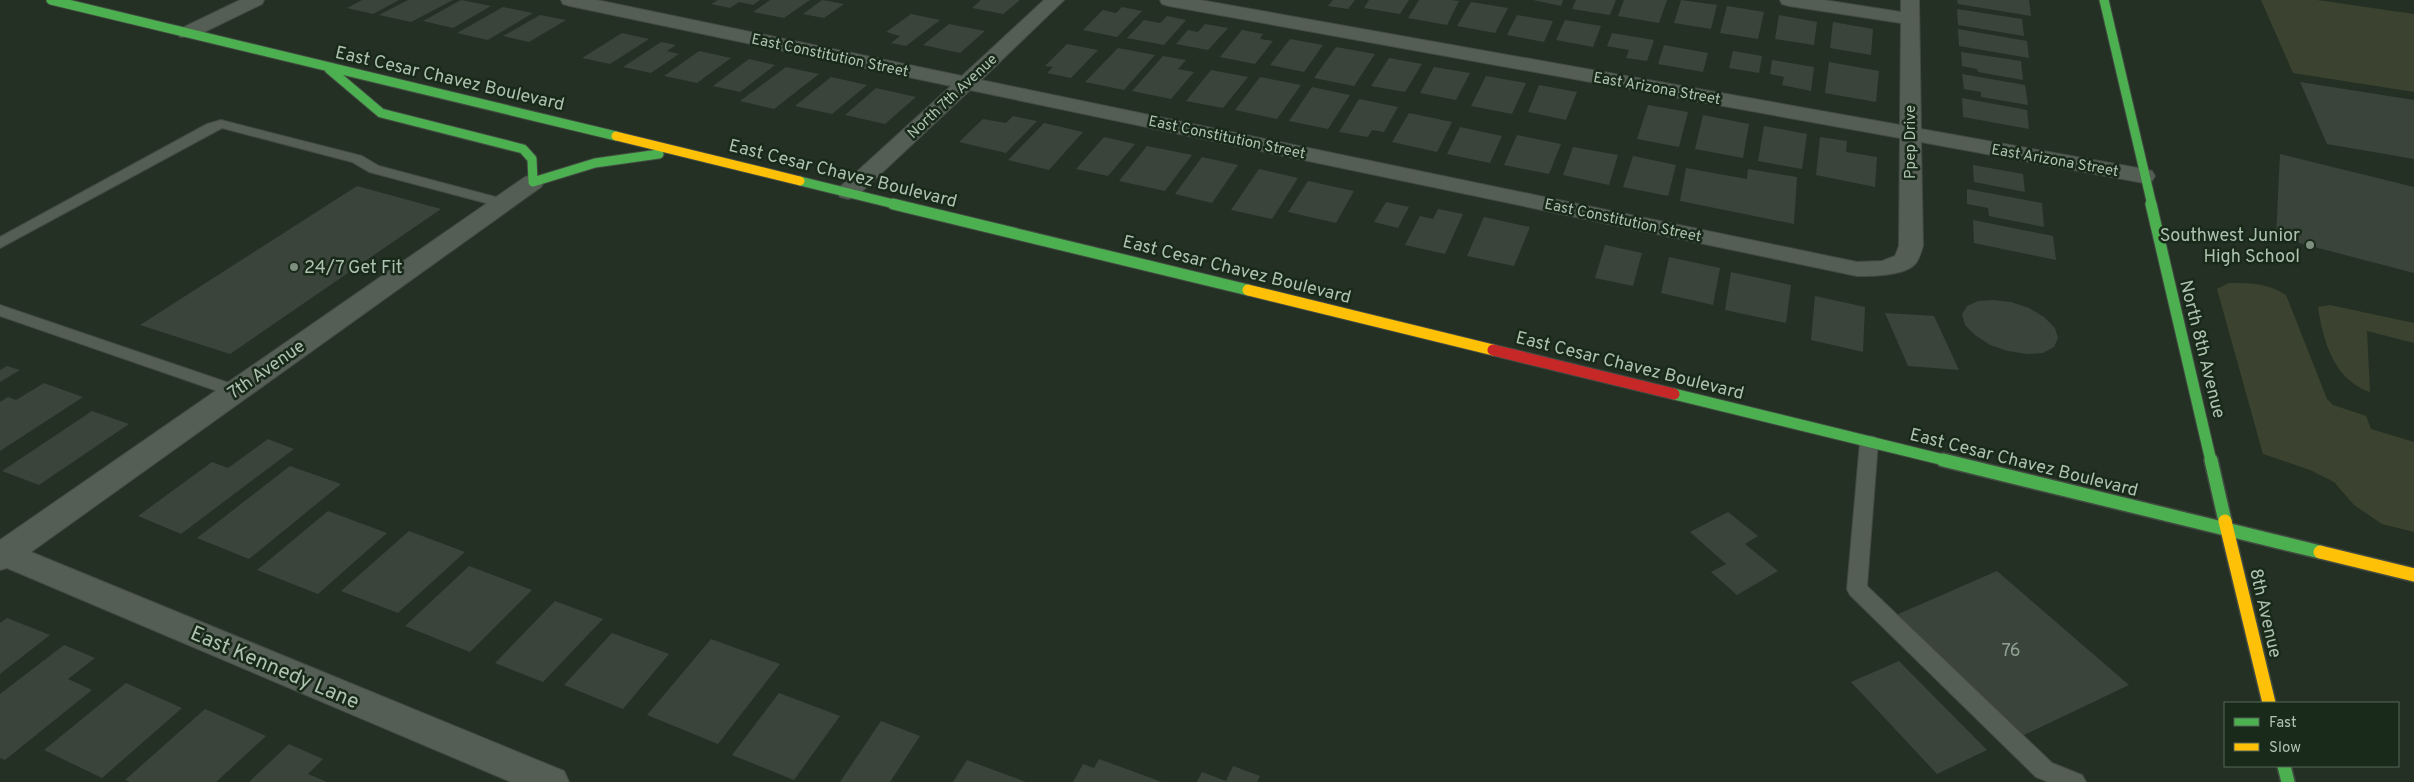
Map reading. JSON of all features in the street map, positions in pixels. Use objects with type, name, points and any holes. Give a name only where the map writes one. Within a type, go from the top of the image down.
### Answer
[{"type":"main road","name":"East Cesar Chavez Boulevard","points":[[50,0],[848,192],[2414,575]]},
{"type":"main road","name":"North 8th Avenue","points":[[2104,0],[2228,530]]},
{"type":"main road","points":[[326,67],[380,113],[523,150],[532,156],[534,163],[533,182],[568,170],[625,156],[691,154]]},
{"type":"main road","name":"8th Avenue","points":[[2228,530],[2269,702]]},
{"type":"main road","points":[[2284,767],[2288,782]]},
{"type":"street","points":[[187,33],[255,0]]},
{"type":"street","name":"East Constitution Street","points":[[570,0],[1857,269],[1884,268]]},
{"type":"street","name":"North 7th Avenue","points":[[848,192],[1055,0]]},
{"type":"street","name":"East Arizona Street","points":[[1169,0],[2144,176]]},
{"type":"street","points":[[1789,0],[1910,10]]},
{"type":"street","name":"Ppep Drive","points":[[1884,268],[1905,261],[1911,246],[1910,10]]},
{"type":"street","name":"7th Avenue","points":[[2,555],[533,182]]},
{"type":"street","name":"East Kennedy Lane","points":[[2,555],[551,782]]},
{"type":"lane","points":[[0,242],[220,124],[357,159],[374,169],[502,203]]},
{"type":"lane","points":[[0,310],[235,391]]},
{"type":"lane","points":[[1869,442],[1857,589],[2044,770],[2074,782]]},
{"type":"green space","points":[[2261,0],[2317,0],[2414,14],[2414,92],[2293,73]]},
{"type":"green space","points":[[2229,283],[2266,286],[2286,295],[2327,399],[2333,405],[2366,416],[2371,429],[2414,442],[2414,532],[2382,524],[2354,505],[2334,482],[2310,470],[2263,454],[2217,289]]},
{"type":"green space","points":[[2330,305],[2414,323],[2414,343],[2367,331],[2370,392],[2347,378],[2332,358],[2323,333],[2318,307]]},
{"type":"building","points":[[362,0],[399,0],[373,14],[347,8]]},
{"type":"building","points":[[408,0],[453,0],[411,22],[379,15]]},
{"type":"building","points":[[461,0],[491,6],[453,28],[423,21]]},
{"type":"building","points":[[718,0],[760,0],[753,5],[739,2],[730,8],[711,4]]},
{"type":"building","points":[[770,0],[810,0],[784,18],[753,12]]},
{"type":"building","points":[[822,0],[844,4],[824,18],[803,14]]},
{"type":"building","points":[[981,0],[1020,0],[1003,14],[972,8]]},
{"type":"building","points":[[1333,0],[1355,0],[1348,9],[1328,6]]},
{"type":"building","points":[[1369,0],[1409,0],[1400,14],[1364,8]]},
{"type":"building","points":[[1419,0],[1459,1],[1447,25],[1408,18]]},
{"type":"building","points":[[1533,0],[1563,0],[1561,6]]},
{"type":"building","points":[[1576,0],[1616,0],[1610,15],[1572,9]]},
{"type":"building","points":[[1624,0],[1667,0],[1659,23],[1618,16]]},
{"type":"building","points":[[1681,0],[1717,5],[1711,29],[1674,23]]},
{"type":"building","points":[[1957,0],[2029,0],[2031,16],[1958,4]]},
{"type":"building","points":[[1471,2],[1508,8],[1495,33],[1457,26]]},
{"type":"building","points":[[1727,6],[1764,12],[1758,39],[1720,33]]},
{"type":"building","points":[[503,7],[533,13],[488,40],[457,33]]},
{"type":"building","points":[[1122,7],[1142,11],[1117,37],[1083,30],[1103,10],[1116,13]]},
{"type":"building","points":[[1957,9],[2022,19],[2024,36],[1958,25]]},
{"type":"building","points":[[911,14],[940,20],[906,46],[891,43],[900,36],[886,32]]},
{"type":"building","points":[[540,15],[566,20],[529,42],[503,36]]},
{"type":"building","points":[[1517,15],[1553,21],[1544,42],[1507,35]]},
{"type":"building","points":[[1779,15],[1817,22],[1814,45],[1775,39]]},
{"type":"building","points":[[1167,16],[1186,20],[1164,45],[1127,38],[1144,20],[1160,23]]},
{"type":"building","points":[[1565,20],[1601,26],[1593,47],[1556,40]]},
{"type":"building","points":[[1833,22],[1873,29],[1871,55],[1830,48]]},
{"type":"building","points":[[949,24],[985,31],[960,53],[923,45]]},
{"type":"building","points":[[1205,24],[1228,28],[1208,50],[1176,44],[1188,30],[1198,32]]},
{"type":"building","points":[[1958,29],[2027,41],[2029,58],[1959,46]]},
{"type":"building","points":[[1242,30],[1263,34],[1260,39],[1273,41],[1255,64],[1220,57]]},
{"type":"building","points":[[622,33],[649,39],[610,64],[582,58]]},
{"type":"building","points":[[1612,33],[1654,40],[1647,61],[1626,58],[1629,50],[1607,46]]},
{"type":"building","points":[[1290,39],[1323,45],[1304,72],[1270,65]]},
{"type":"building","points":[[661,42],[676,45],[667,51],[679,54],[651,73],[623,67]]},
{"type":"building","points":[[1067,44],[1098,50],[1071,78],[1047,73],[1053,67],[1045,66]]},
{"type":"building","points":[[1664,45],[1708,53],[1703,72],[1658,64]]},
{"type":"building","points":[[1336,47],[1375,54],[1354,86],[1314,78]]},
{"type":"building","points":[[1118,48],[1155,55],[1124,90],[1085,82]]},
{"type":"building","points":[[699,51],[731,58],[697,83],[664,76]]},
{"type":"building","points":[[1733,51],[1762,56],[1759,73],[1729,68]]},
{"type":"building","points":[[1961,52],[2021,61],[2023,80],[1978,72],[1977,69],[1962,66]]},
{"type":"building","points":[[1163,56],[1186,60],[1178,69],[1194,72],[1171,99],[1132,91]]},
{"type":"building","points":[[1389,58],[1422,64],[1405,92],[1371,86]]},
{"type":"building","points":[[749,59],[775,65],[740,92],[713,86]]},
{"type":"building","points":[[1772,60],[1814,67],[1811,91],[1782,85],[1784,77],[1770,74]]},
{"type":"building","points":[[1829,62],[1879,71],[1876,102],[1825,93]]},
{"type":"building","points":[[786,67],[819,74],[774,109],[740,101]]},
{"type":"building","points":[[1434,67],[1470,73],[1456,100],[1420,93]]},
{"type":"building","points":[[1211,70],[1248,77],[1223,108],[1186,101]]},
{"type":"building","points":[[1962,74],[2025,85],[2028,105],[1981,97],[1981,92],[1964,89]]},
{"type":"building","points":[[1486,76],[1526,83],[1512,114],[1471,106]]},
{"type":"building","points":[[831,77],[867,85],[832,114],[795,106]]},
{"type":"building","points":[[1260,77],[1301,85],[1277,119],[1235,110]]},
{"type":"building","points":[[2300,82],[2414,100],[2414,159],[2327,144]]},
{"type":"building","points":[[1539,85],[1577,92],[1566,120],[1528,112]]},
{"type":"building","points":[[1312,87],[1350,95],[1328,129],[1289,121]]},
{"type":"building","points":[[876,88],[916,97],[885,124],[845,115]]},
{"type":"building","points":[[1962,98],[2027,110],[2029,129],[1963,117]]},
{"type":"building","points":[[1359,99],[1398,107],[1384,132],[1372,130],[1368,137],[1339,132]]},
{"type":"building","points":[[1648,105],[1688,112],[1679,147],[1637,139]]},
{"type":"building","points":[[1409,113],[1452,122],[1437,152],[1392,142]]},
{"type":"building","points":[[1703,115],[1749,124],[1743,158],[1695,149]]},
{"type":"building","points":[[1013,116],[1037,121],[1006,153],[959,142],[983,119],[1006,123]]},
{"type":"building","points":[[1044,123],[1083,132],[1049,170],[1008,160]]},
{"type":"building","points":[[1764,126],[1807,134],[1802,169],[1758,161]]},
{"type":"building","points":[[1460,127],[1502,136],[1490,163],[1447,154]]},
{"type":"building","points":[[1517,135],[1561,144],[1549,174],[1504,165]]},
{"type":"building","points":[[1104,137],[1135,144],[1108,176],[1076,169]]},
{"type":"building","points":[[1820,137],[1847,141],[1846,152],[1877,157],[1875,187],[1816,175]]},
{"type":"building","points":[[1147,146],[1192,155],[1165,191],[1119,181]]},
{"type":"building","points":[[1573,147],[1618,155],[1609,185],[1563,175]]},
{"type":"building","points":[[2280,154],[2414,187],[2414,273],[2276,237]]},
{"type":"building","points":[[1633,156],[1676,165],[1668,196],[1623,187]]},
{"type":"building","points":[[1202,157],[1238,165],[1212,203],[1175,194]]},
{"type":"building","points":[[1973,165],[2023,174],[2025,192],[1974,182]]},
{"type":"building","points":[[1686,168],[1747,179],[1748,169],[1797,177],[1794,224],[1680,201]]},
{"type":"building","points":[[1259,169],[1298,178],[1272,219],[1231,210]]},
{"type":"building","points":[[1308,181],[1354,191],[1336,223],[1288,212]]},
{"type":"building","name":"24/7 Get Fit","points":[[357,186],[441,209],[230,354],[140,325]]},
{"type":"building","points":[[1967,189],[2042,203],[2044,227],[1989,216],[1988,208],[1967,204]]},
{"type":"building","points":[[1386,202],[1409,207],[1398,228],[1374,222]]},
{"type":"building","points":[[1438,209],[1463,214],[1445,254],[1405,245],[1420,216],[1433,219]]},
{"type":"building","points":[[1484,217],[1530,227],[1514,266],[1467,256]]},
{"type":"building","points":[[1973,220],[2053,236],[2056,260],[1974,243]]},
{"type":"building","points":[[1605,245],[1642,253],[1633,286],[1595,278]]},
{"type":"building","points":[[1669,257],[1720,268],[1713,305],[1661,293]]},
{"type":"building","points":[[1731,272],[1791,285],[1786,323],[1725,310]]},
{"type":"building","points":[[1815,296],[1865,307],[1863,352],[1811,340]]},
{"type":"building","points":[[1978,301],[2011,302],[2029,308],[2044,317],[2055,328],[2058,338],[2054,347],[2043,353],[2027,354],[2008,351],[1990,345],[1975,335],[1965,325],[1962,314],[1967,306]]},
{"type":"building","points":[[1885,313],[1934,316],[1959,370],[1908,366]]},
{"type":"building","points":[[7,366],[20,370],[0,382],[0,370]]},
{"type":"building","points":[[44,383],[83,397],[0,451],[0,402],[8,397],[16,400]]},
{"type":"building","points":[[92,411],[129,424],[39,485],[2,471]]},
{"type":"building","points":[[268,439],[294,449],[181,534],[138,516],[212,462],[228,468]]},
{"type":"building","points":[[290,466],[341,484],[249,559],[197,538]]},
{"type":"building","points":[[328,511],[387,533],[318,594],[257,570]]},
{"type":"building","points":[[1728,512],[1758,536],[1745,544],[1778,571],[1737,595],[1711,572],[1726,564],[1690,532]]},
{"type":"building","points":[[409,531],[465,552],[398,613],[341,591]]},
{"type":"building","points":[[469,566],[532,590],[470,652],[405,626]]},
{"type":"building","points":[[1997,571],[2129,685],[2024,735],[1896,615]]},
{"type":"building","points":[[555,601],[603,619],[543,682],[495,663]]},
{"type":"building","points":[[7,618],[50,635],[0,674],[0,623]]},
{"type":"building","points":[[612,633],[669,654],[623,709],[564,685]]},
{"type":"building","points":[[711,639],[780,664],[718,744],[647,715]]},
{"type":"building","points":[[64,645],[95,658],[68,679],[92,690],[5,760],[0,758],[0,694]]},
{"type":"building","points":[[1899,661],[1987,750],[1937,774],[1851,682]]},
{"type":"building","points":[[126,683],[182,708],[102,778],[44,750]]},
{"type":"building","points":[[779,693],[840,716],[794,780],[732,755]]},
{"type":"building","points":[[205,709],[266,736],[216,782],[130,782],[125,780]]},
{"type":"building","points":[[881,721],[920,736],[890,782],[840,782]]},
{"type":"building","points":[[289,744],[323,759],[308,774],[327,782],[249,782]]},
{"type":"building","points":[[1099,759],[1162,782],[1073,782],[1083,764],[1094,768]]},
{"type":"building","points":[[967,760],[1026,782],[953,782]]},
{"type":"building","points":[[1233,766],[1260,776],[1257,782],[1197,782],[1202,772],[1226,781]]},
{"type":"traffic: fast","points":[[51,0],[616,136]]},
{"type":"traffic: fast","points":[[2104,0],[2225,521]]},
{"type":"traffic: fast","points":[[329,69],[381,113],[523,149],[532,159],[533,182],[595,163],[659,154]]},
{"type":"traffic: fast","points":[[800,181],[1248,290]]},
{"type":"traffic: fast","points":[[1674,394],[2320,552]]},
{"type":"traffic: fast","points":[[2284,767],[2288,782]]},
{"type":"traffic: slow","points":[[616,136],[800,181]]},
{"type":"traffic: slow","points":[[1248,290],[1493,350]]},
{"type":"traffic: slow","points":[[2225,521],[2269,702]]},
{"type":"traffic: slow","points":[[2320,552],[2414,575]]},
{"type":"traffic: jam","points":[[1493,350],[1674,394]]},
{"type":"place","name":"Southwest Junior High School","points":[[2310,245]]},
{"type":"place","name":"24/7 Get Fit","points":[[294,267]]}]
